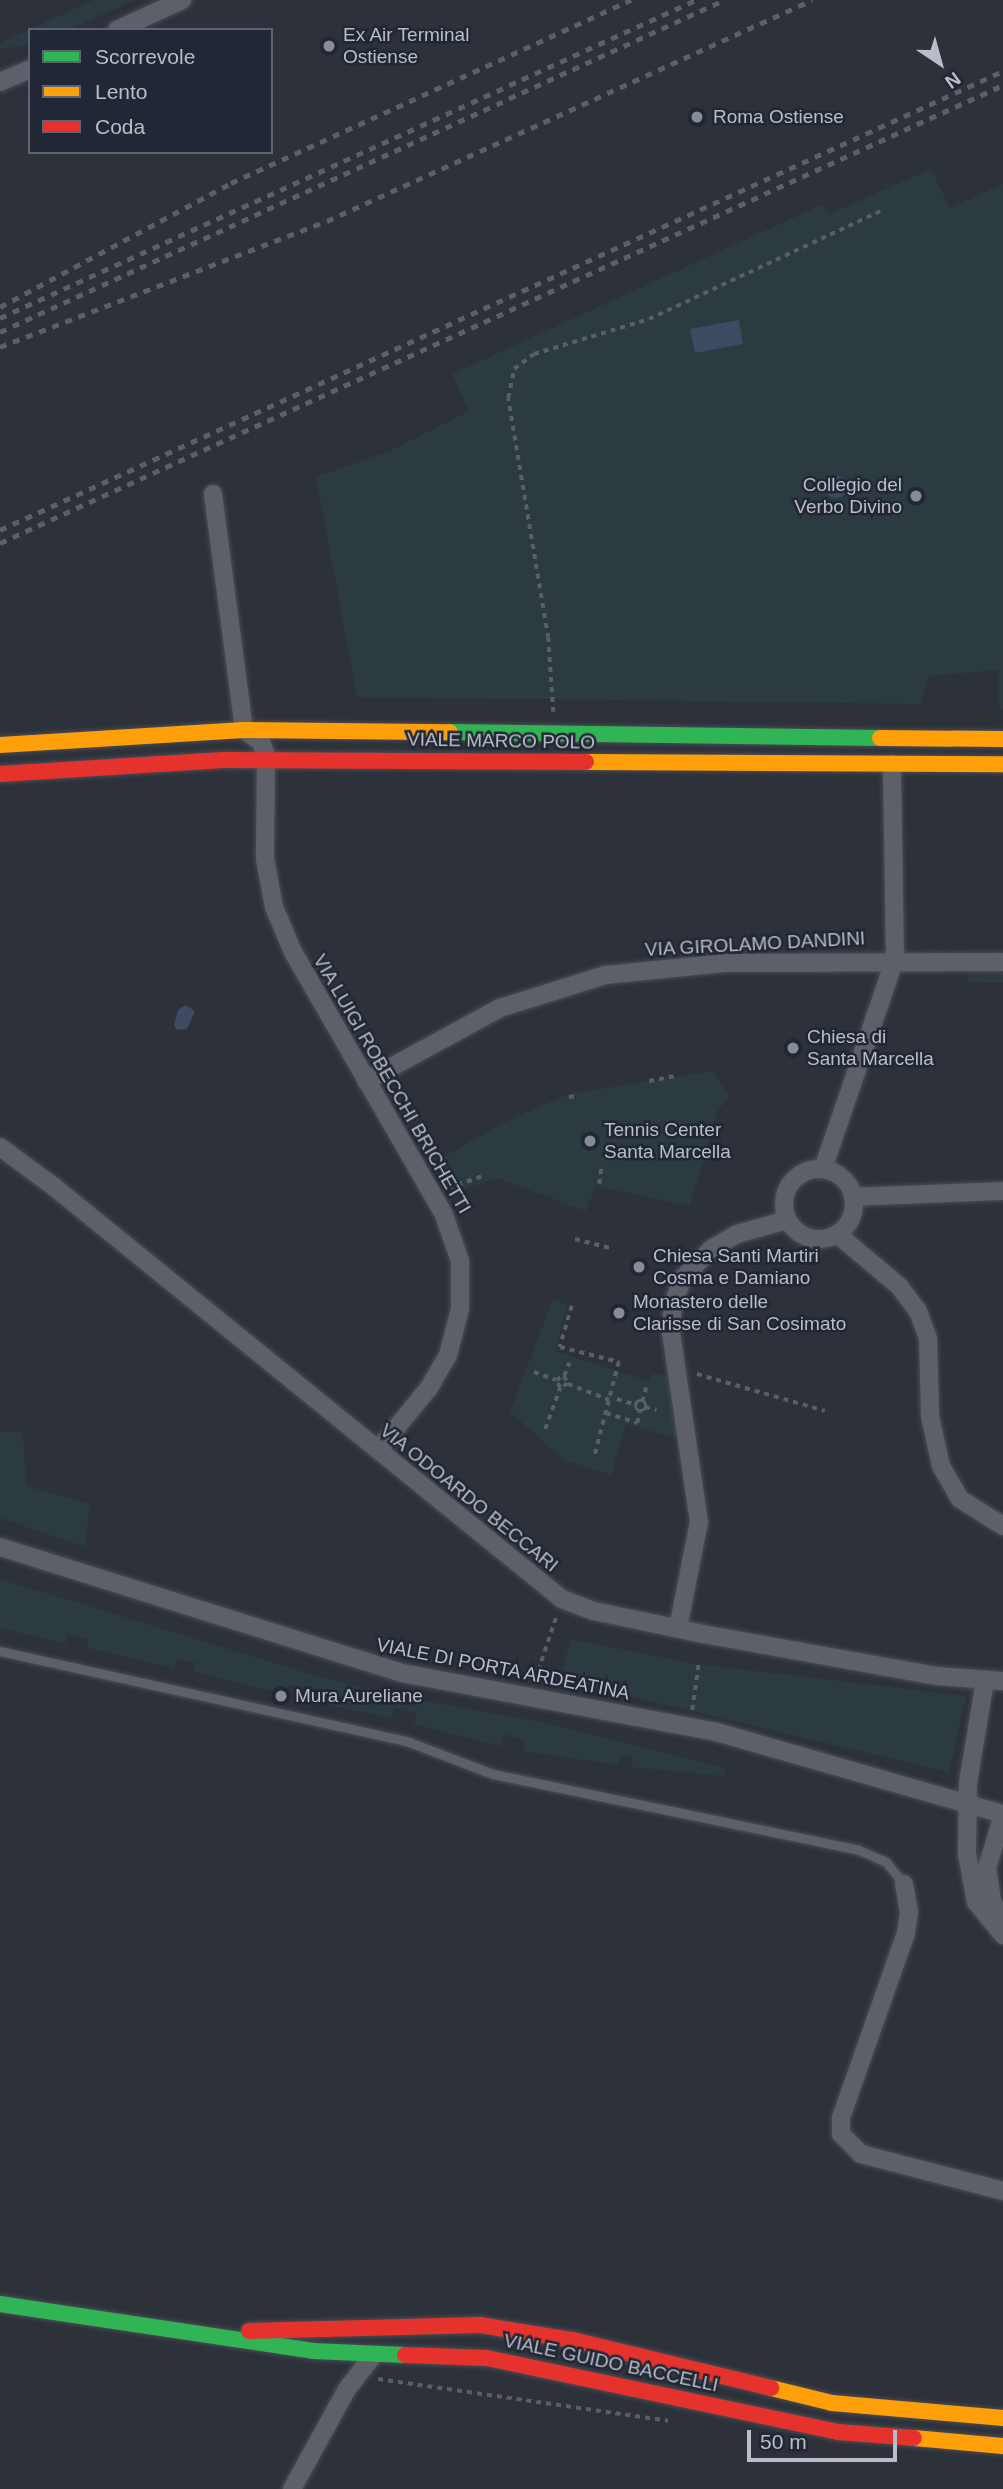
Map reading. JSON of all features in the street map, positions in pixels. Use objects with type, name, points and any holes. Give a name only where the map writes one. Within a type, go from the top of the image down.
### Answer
[{"type":"main road","name":"VIALE MARCO POLO","points":[[0,745],[244,730],[1003,739]]},
{"type":"main road","name":"VIALE MARCO POLO","points":[[0,774],[147,762],[266,759],[1003,765]]},
{"type":"main road","name":"VIALE GUIDO BACCELLI","points":[[0,2304],[210,2333],[285,2348],[372,2357],[486,2358],[838,2432],[1003,2446]]},
{"type":"main road","name":"VIALE GUIDO BACCELLI","points":[[210,2333],[425,2323],[480,2325],[573,2340],[832,2403],[1003,2418]]},
{"type":"street","points":[[125,26],[182,0]]},
{"type":"street","points":[[0,82],[28,70]]},
{"type":"street","points":[[214,494],[244,730],[261,742],[266,759]]},
{"type":"street","name":"VIALE MARCO POLO","points":[[0,737],[21,743]]},
{"type":"street","name":"VIA LUIGI ROBECCHI BRICHETTI","points":[[266,759],[265,859],[274,907],[290,946],[433,1194],[458,1251],[462,1285],[456,1331],[436,1378],[378,1450]]},
{"type":"street","points":[[823,1169],[895,959],[892,764]]},
{"type":"street","name":"VIA GIROLAMO DANDINI","points":[[366,1081],[488,1013],[588,979],[726,962],[895,959],[1003,962]]},
{"type":"street","name":"VIA ODOARDO BECCARI","points":[[0,1147],[54,1186],[562,1599],[594,1611],[678,1628],[937,1676],[994,1681]]},
{"type":"street","points":[[823,1169],[842,1178],[853,1197],[851,1218],[837,1234],[826,1239],[803,1236],[787,1220],[787,1189],[802,1173],[823,1169]]},
{"type":"street","points":[[853,1197],[1003,1191]]},
{"type":"street","points":[[678,1628],[699,1522],[671,1332],[673,1303],[683,1278],[711,1249],[737,1234],[787,1220]]},
{"type":"street","points":[[837,1234],[899,1286],[918,1311],[928,1338],[930,1416],[941,1466],[960,1499],[1003,1525]]},
{"type":"street","name":"VIALE DI PORTA ARDEATINA","points":[[0,1547],[344,1657],[433,1680],[713,1731],[966,1801],[1003,1814]]},
{"type":"street","points":[[994,1681],[966,1801],[971,1890],[981,1913],[1003,1936]]},
{"type":"street","points":[[1003,1814],[987,1868],[992,1901],[1003,1922]]},
{"type":"street","points":[[904,1884],[909,1912],[906,1933],[841,2118],[843,2139],[861,2154],[1003,2191]]},
{"type":"street","points":[[292,2489],[347,2389],[372,2357]]},
{"type":"lane","points":[[125,26],[158,0]]},
{"type":"lane","points":[[0,1651],[409,1742],[493,1774],[859,1850],[886,1862],[904,1884]]},
{"type":"path","points":[[553,733],[548,638],[509,398],[514,369],[534,354],[649,319],[883,210]]},
{"type":"path","points":[[649,1081],[675,1076]]},
{"type":"path","points":[[569,1097],[577,1096]]},
{"type":"path","points":[[599,1184],[601,1167]]},
{"type":"path","points":[[433,1194],[482,1175]]},
{"type":"path","points":[[575,1239],[614,1249]]},
{"type":"path","points":[[572,1306],[560,1347],[619,1362],[594,1459]]},
{"type":"path","points":[[534,1372],[556,1380],[564,1376],[569,1363]]},
{"type":"path","points":[[687,1371],[825,1411]]},
{"type":"path","points":[[564,1376],[568,1384],[609,1399]]},
{"type":"path","points":[[545,1429],[559,1388],[556,1380]]},
{"type":"path","points":[[559,1388],[568,1384]]},
{"type":"path","points":[[606,1413],[637,1423],[646,1388]]},
{"type":"path","points":[[617,1399],[637,1405],[644,1404],[657,1410]]},
{"type":"path","points":[[637,1405],[640,1410]]},
{"type":"path","points":[[529,1698],[562,1599]]},
{"type":"path","points":[[691,1712],[699,1660]]},
{"type":"shaded area","points":[[93,0],[135,0],[72,28],[32,28]]},
{"type":"shaded area","points":[[28,30],[28,45],[0,49],[0,43]]},
{"type":"shaded area","points":[[931,169],[950,208],[1003,184],[1003,709],[999,709],[998,670],[928,676],[921,704],[357,697],[316,477],[389,451],[469,411],[452,374],[823,204],[829,214]]},
{"type":"shaded area","points":[[969,972],[1003,973],[1003,983],[968,982]]},
{"type":"shaded area","name":"Tennis Center Santa Marcella","points":[[712,1071],[730,1095],[717,1112],[690,1206],[596,1186],[586,1211],[498,1178],[454,1192],[436,1161],[507,1121],[569,1094]]},
{"type":"shaded area","points":[[553,1299],[567,1305],[555,1351],[649,1381],[651,1373],[668,1376],[679,1439],[626,1424],[611,1475],[564,1460],[510,1412]]},
{"type":"shaded area","points":[[0,1431],[23,1432],[26,1486],[90,1504],[85,1547],[0,1518]]},
{"type":"shaded area","points":[[0,1579],[304,1672],[387,1694],[547,1723],[726,1768],[724,1776],[631,1767],[632,1757],[620,1755],[618,1765],[523,1751],[526,1741],[505,1734],[501,1746],[414,1724],[416,1713],[395,1708],[392,1718],[308,1701],[310,1690],[288,1685],[285,1694],[194,1672],[196,1663],[177,1659],[174,1668],[87,1648],[89,1639],[68,1634],[65,1644],[0,1628]]},
{"type":"shaded area","points":[[570,1639],[696,1664],[966,1696],[949,1772],[561,1680]]},
{"type":"water","points":[[739,320],[743,344],[695,353],[690,329]]},
{"type":"water","points":[[836,476],[844,479],[847,487],[844,495],[836,498],[828,495],[825,487],[828,479]]},
{"type":"water","points":[[185,1005],[195,1011],[187,1029],[177,1030],[174,1025],[178,1010]]},
{"type":"railway","points":[[0,307],[231,183],[631,0]]},
{"type":"railway","points":[[0,318],[696,0]]},
{"type":"railway","points":[[0,332],[724,0]]},
{"type":"railway","points":[[0,347],[327,221],[812,0]]},
{"type":"railway","points":[[0,530],[1003,71]]},
{"type":"railway","points":[[0,543],[1003,85]]},
{"type":"traffic: fast","points":[[450,732],[880,738]]},
{"type":"traffic: fast","points":[[0,2304],[313,2351],[405,2355]]},
{"type":"traffic: slow","points":[[0,745],[244,730],[450,732]]},
{"type":"traffic: slow","points":[[880,738],[1003,739]]},
{"type":"traffic: slow","points":[[586,762],[1003,764]]},
{"type":"traffic: slow","points":[[771,2388],[832,2403],[1003,2418]]},
{"type":"traffic: slow","points":[[914,2438],[1003,2446]]},
{"type":"traffic: jam","points":[[0,774],[224,760],[586,762]]},
{"type":"traffic: jam","points":[[249,2331],[480,2325],[573,2340],[771,2388]]},
{"type":"traffic: jam","points":[[405,2355],[487,2358],[838,2432],[914,2438]]},
{"type":"place","name":"Ex Air Terminal Ostiense","points":[[329,46]]},
{"type":"place","name":"Roma Ostiense","points":[[697,117]]},
{"type":"place","name":"Collegio del Verbo Divino","points":[[916,496]]},
{"type":"place","name":"Chiesa di Santa Marcella","points":[[793,1048]]},
{"type":"place","name":"Tennis Center Santa Marcella","points":[[590,1141]]},
{"type":"place","name":"Chiesa Santi Martiri Cosma e Damiano","points":[[639,1267]]},
{"type":"place","name":"Monastero delle Clarisse di San Cosimato","points":[[619,1313]]},
{"type":"place","name":"Mura Aureliane","points":[[281,1696]]}]
